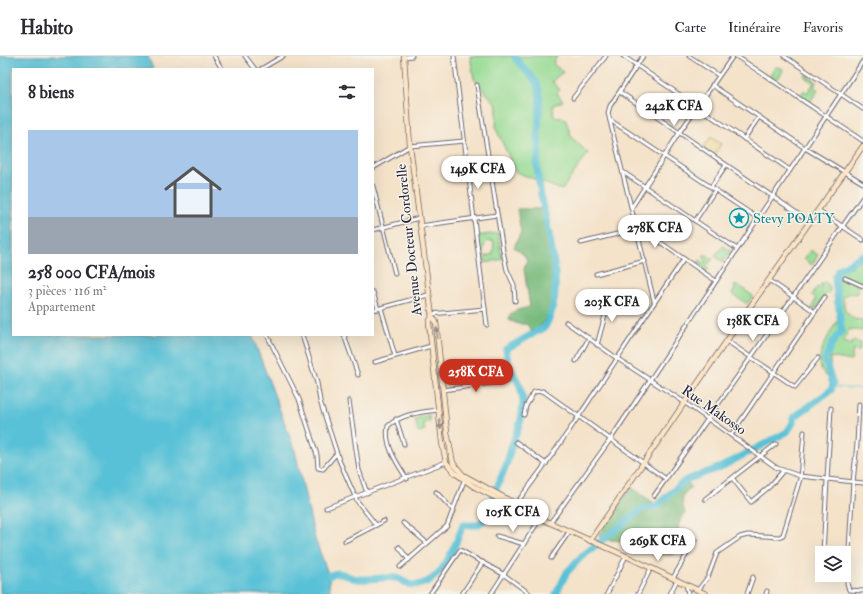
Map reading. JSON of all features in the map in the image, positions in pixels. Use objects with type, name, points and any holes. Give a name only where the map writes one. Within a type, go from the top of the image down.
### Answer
[{"type":"street","points":[[214,56],[221,68]]},
{"type":"street","points":[[245,56],[254,68]]},
{"type":"street","points":[[262,68],[277,58],[283,56]]},
{"type":"street","points":[[404,56],[412,56]]},
{"type":"street","name":"Avenue Docteur Cordorelle","points":[[404,56],[410,146],[431,315],[429,323],[438,410],[446,462]]},
{"type":"street","points":[[454,56],[487,325]]},
{"type":"street","points":[[573,98],[606,56]]},
{"type":"street","points":[[623,56],[790,170]]},
{"type":"street","points":[[643,56],[608,108],[654,301]]},
{"type":"street","points":[[689,56],[718,75]]},
{"type":"street","points":[[632,208],[679,133],[718,75],[733,56]]},
{"type":"street","points":[[736,56],[863,141]]},
{"type":"street","points":[[784,56],[863,109]]},
{"type":"street","points":[[550,523],[610,440],[863,61]]},
{"type":"street","points":[[476,85],[497,215],[507,270],[514,285],[515,301]]},
{"type":"street","points":[[712,85],[804,148],[863,183]]},
{"type":"street","points":[[620,92],[810,222]]},
{"type":"street","points":[[744,139],[760,117]]},
{"type":"street","points":[[610,120],[759,218]]},
{"type":"street","points":[[374,167],[410,146],[464,142]]},
{"type":"street","points":[[592,542],[684,402],[863,146]]},
{"type":"street","points":[[711,187],[726,165]]},
{"type":"street","points":[[623,172],[737,249]]},
{"type":"street","points":[[374,190],[395,274]]},
{"type":"street","points":[[695,221],[715,190]]},
{"type":"street","points":[[654,496],[863,196]]},
{"type":"street","points":[[818,210],[863,240]]},
{"type":"street","points":[[420,226],[497,215]]},
{"type":"street","points":[[374,230],[419,218]]},
{"type":"street","points":[[581,243],[636,227]]},
{"type":"street","points":[[636,227],[716,281]]},
{"type":"street","points":[[515,505],[579,418],[654,301],[684,260]]},
{"type":"street","points":[[596,274],[645,261]]},
{"type":"street","points":[[845,278],[863,286]]},
{"type":"street","points":[[769,280],[815,312]]},
{"type":"street","points":[[374,294],[380,308],[395,356]]},
{"type":"street","points":[[374,310],[428,295]]},
{"type":"street","points":[[597,345],[610,297]]},
{"type":"street","points":[[732,435],[825,297]]},
{"type":"street","points":[[485,309],[431,315],[436,322],[443,390],[453,462],[463,475],[490,492]]},
{"type":"street","name":"Rue Makosso","points":[[566,322],[597,345],[684,402],[783,471],[800,476],[863,483]]},
{"type":"street","points":[[267,336],[299,399],[317,455],[318,468],[322,469],[338,452]]},
{"type":"street","points":[[302,336],[317,383],[320,401],[338,452],[356,497],[376,525]]},
{"type":"street","points":[[344,336],[358,375]]},
{"type":"street","points":[[576,361],[589,338]]},
{"type":"street","points":[[726,341],[795,387],[818,358]]},
{"type":"street","points":[[375,362],[431,346]]},
{"type":"street","points":[[443,390],[508,382]]},
{"type":"street","points":[[524,416],[526,406],[534,392],[540,390],[666,479]]},
{"type":"street","points":[[349,401],[359,470],[367,493]]},
{"type":"street","points":[[858,404],[858,444],[853,482],[847,587],[849,590],[863,591]]},
{"type":"street","points":[[823,546],[831,408]]},
{"type":"street","points":[[407,478],[389,444],[388,426],[396,420],[423,412],[438,410]]},
{"type":"street","points":[[396,420],[404,444]]},
{"type":"street","points":[[698,590],[708,576],[717,552],[740,537],[748,535],[781,536],[800,476],[804,432]]},
{"type":"street","points":[[516,442],[546,464]]},
{"type":"street","points":[[705,499],[733,479],[776,444]]},
{"type":"street","points":[[326,508],[446,462],[464,481],[490,492],[539,518],[602,547],[626,556],[706,594]]},
{"type":"street","points":[[733,479],[750,502],[770,486],[783,471]]},
{"type":"street","points":[[400,567],[447,526],[454,511],[464,481]]},
{"type":"street","points":[[436,492],[454,511]]},
{"type":"street","points":[[491,594],[524,544],[539,518]]},
{"type":"street","points":[[345,541],[384,521]]},
{"type":"street","points":[[403,523],[427,543]]},
{"type":"street","points":[[552,558],[569,532]]},
{"type":"street","points":[[497,536],[524,544]]},
{"type":"street","points":[[670,594],[675,579],[695,540]]},
{"type":"street","points":[[399,548],[409,560]]},
{"type":"street","points":[[430,594],[460,550],[503,574],[530,594]]},
{"type":"street","points":[[607,594],[626,556]]},
{"type":"street","points":[[462,594],[483,562]]},
{"type":"street","points":[[638,594],[651,568]]},
{"type":"street","points":[[747,594],[753,577]]},
{"type":"street","points":[[686,584],[688,594]]},
{"type":"green space","points":[[470,56],[557,56],[553,64],[563,72],[552,81],[560,90],[557,93],[563,101],[553,105],[554,117],[565,118],[572,138],[588,153],[562,190],[516,172],[496,129],[497,105],[474,79]]},
{"type":"green space","points":[[775,67],[782,68],[783,71],[777,80],[769,77]]},
{"type":"green space","points":[[806,74],[817,82],[814,86],[818,90],[809,104],[799,97],[804,90],[807,93],[814,83],[805,77]]},
{"type":"green space","points":[[517,209],[541,209],[549,239],[553,265],[552,299],[549,310],[545,320],[539,327],[531,331],[527,324],[518,324],[509,320],[510,315],[517,310],[530,307],[524,269],[527,261],[525,256],[514,247],[521,232]]},
{"type":"green space","points":[[498,233],[502,259],[486,263],[484,257],[493,254],[494,242],[487,241],[484,246],[483,253],[479,248],[477,236]]},
{"type":"green space","points":[[723,246],[731,251],[723,262],[715,256]]},
{"type":"green space","points":[[810,250],[818,255],[812,265],[804,259]]},
{"type":"green space","points":[[705,254],[713,259],[706,266],[709,268],[706,272],[700,267],[702,265],[698,263],[700,260],[704,263],[706,260],[703,257]]},
{"type":"green space","points":[[863,260],[863,284],[845,276],[844,278],[859,286],[856,294],[850,293],[843,297],[845,311],[854,319],[863,320],[863,331],[850,329],[843,341],[851,345],[852,341],[861,343],[859,351],[853,350],[851,361],[830,357],[831,375],[829,378],[823,371],[820,364],[820,356],[823,347],[840,315],[835,303],[832,275],[837,269],[851,267],[855,263]]},
{"type":"green space","points":[[824,282],[829,285],[830,291],[825,295],[815,310],[812,307],[816,299],[812,295],[817,287],[821,289],[822,286],[820,285]]},
{"type":"green space","points":[[738,285],[753,296],[747,304],[732,294],[735,289],[734,286]]},
{"type":"green space","points":[[429,415],[430,421],[423,423],[425,430],[418,432],[415,419]]},
{"type":"green space","points":[[687,482],[691,487],[685,493],[683,498],[685,513],[679,523],[674,554],[659,554],[635,548],[624,542],[600,540],[599,534],[631,487],[658,506],[673,492]]},
{"type":"sand","points":[[711,137],[721,144],[714,155],[703,148]]},
{"type":"water","points":[[0,56],[148,56],[153,68],[12,68],[12,336],[252,336],[295,451],[315,539],[329,576],[330,594],[0,594]]},
{"type":"waterway","points":[[329,576],[340,573],[357,579],[395,578],[412,585],[422,584],[431,579],[439,573],[451,554],[463,525],[477,525],[483,521],[507,463],[521,420],[523,401],[520,386],[508,363],[506,349],[545,327],[552,309],[555,290],[555,268],[552,246],[542,203],[537,163],[539,151],[539,90],[535,81],[514,56]]},
{"type":"waterway","points":[[556,594],[567,572],[582,556],[643,508],[655,507],[686,480],[721,467],[787,432],[793,423],[793,418],[831,390],[833,384],[825,360],[832,343],[842,331],[835,279],[838,270],[863,255]]},
{"type":"waterway","points":[[831,390],[835,387],[863,389]]},
{"type":"place","name":"Stevy POATY","points":[[739,218]]}]
